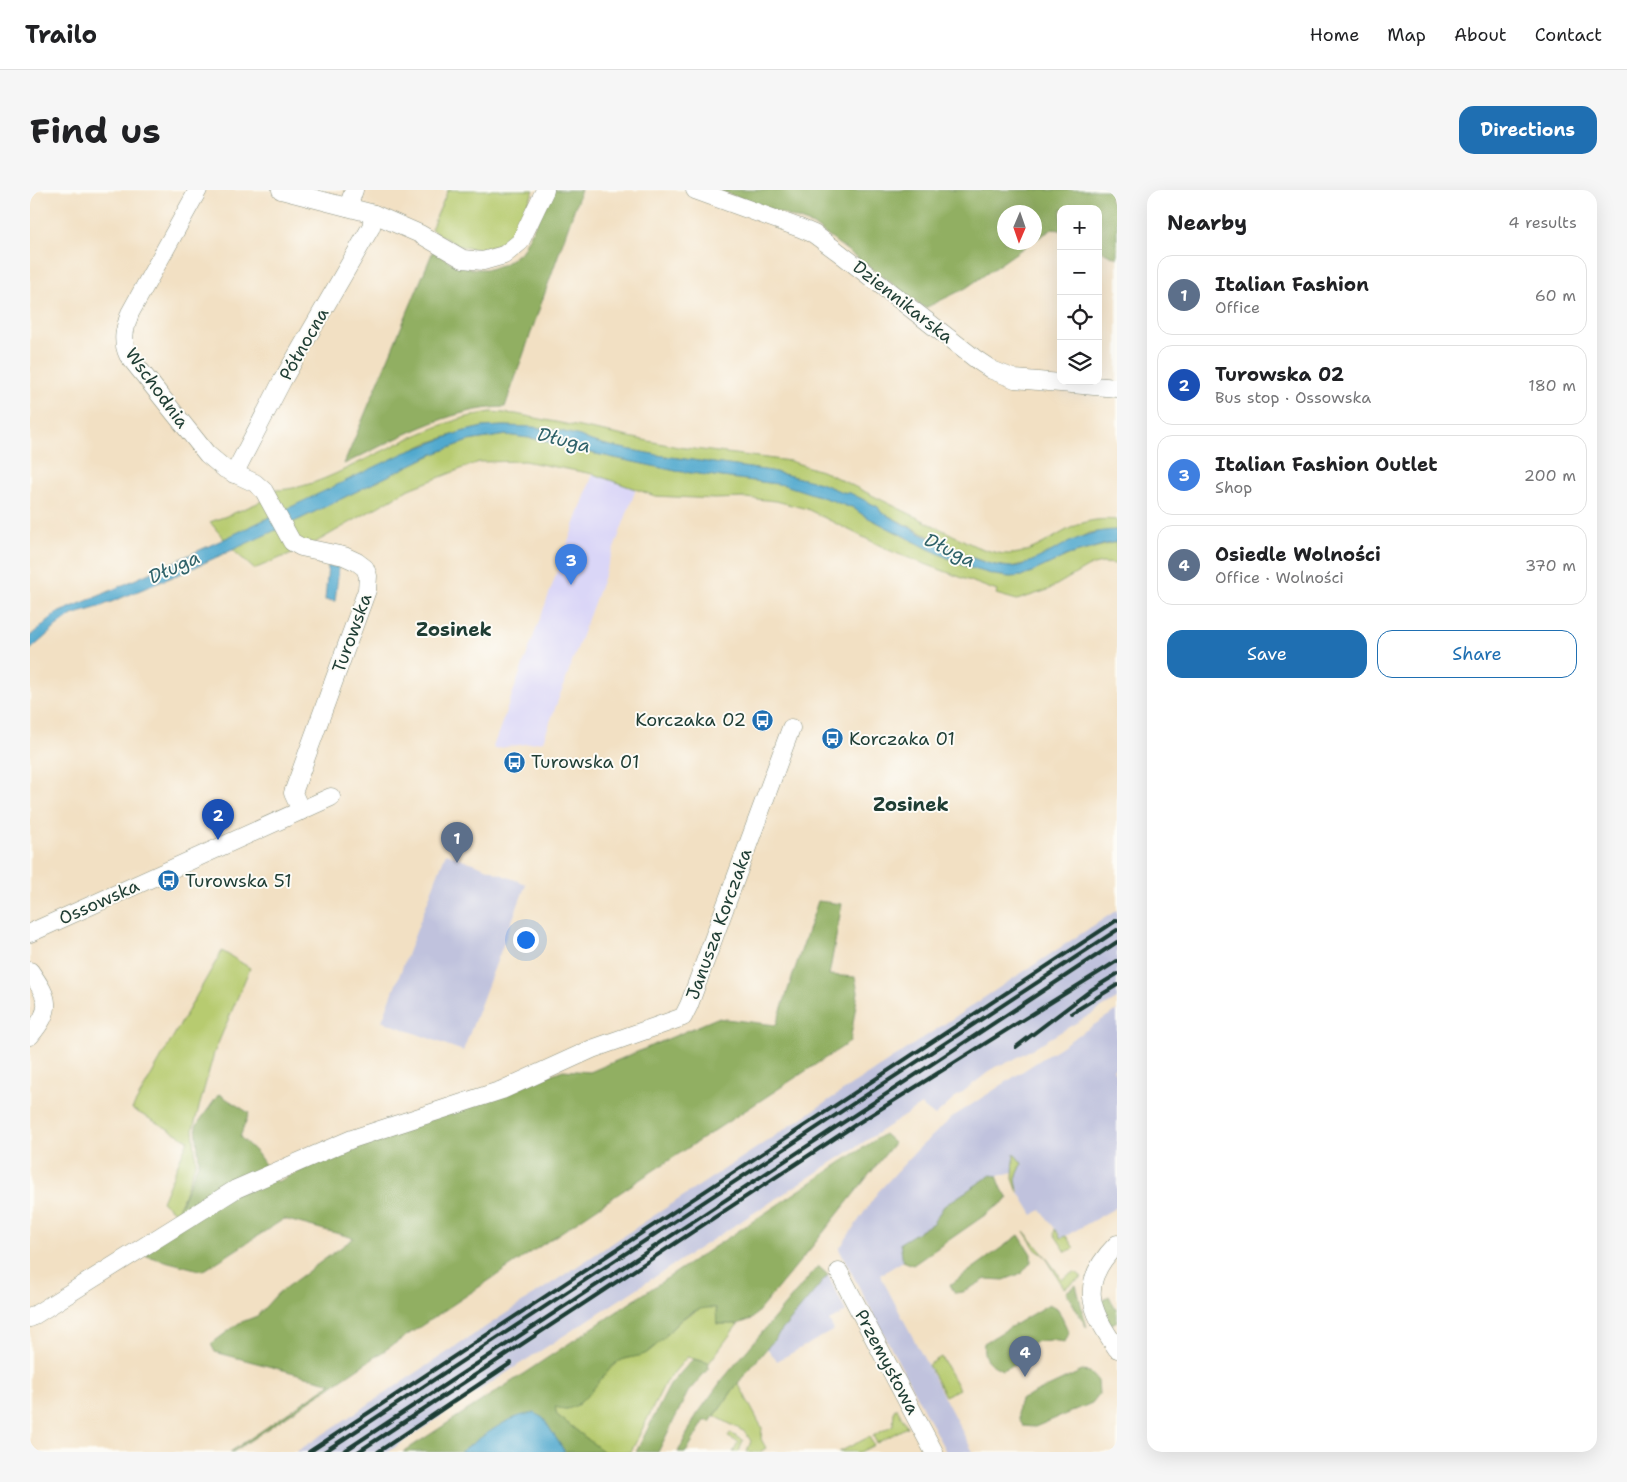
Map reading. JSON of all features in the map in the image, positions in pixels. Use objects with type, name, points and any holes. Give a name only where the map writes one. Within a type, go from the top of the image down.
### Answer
[{"type":"street","name":"Wschodnia","points":[[198,190],[130,313],[124,332],[124,342],[128,355],[207,454],[218,464],[234,474],[255,483],[264,490],[271,504]]},
{"type":"street","points":[[282,190],[374,214],[420,234],[463,259],[483,261],[504,255],[520,242],[545,190]]},
{"type":"street","points":[[348,207],[354,190]]},
{"type":"street","name":"Dziennikarska","points":[[695,190],[814,234],[977,360],[1000,374],[1015,380],[1030,382],[1117,388]]},
{"type":"street","name":"Północna","points":[[234,474],[282,381],[371,227],[374,214]]},
{"type":"street","name":"Turowska","points":[[271,504],[292,542],[304,548],[344,556],[357,562],[367,572],[369,585],[293,793],[301,811]]},
{"type":"street","name":"Janusza Korczaka","points":[[30,1318],[236,1189],[352,1139],[502,1090],[592,1049],[682,1017],[689,1005],[790,728]]},
{"type":"street","name":"Ossowska","points":[[30,933],[331,798]]},
{"type":"street","points":[[30,971],[43,989],[47,1004],[45,1015],[30,1036]]},
{"type":"street","points":[[1117,1244],[1106,1255],[1096,1271],[1092,1290],[1093,1307],[1101,1326],[1117,1349]]},
{"type":"street","name":"Przemysłowa","points":[[839,1272],[934,1452]]},
{"type":"shaded area","points":[[593,474],[636,489],[543,741],[494,749],[493,747]]},
{"type":"shaded area","points":[[446,853],[526,884],[463,1051],[382,1021]]},
{"type":"shaded area","points":[[1117,910],[1117,999],[1011,1061],[995,1067],[935,1116],[921,1105],[489,1384],[388,1452],[296,1452]]},
{"type":"shaded area","points":[[1117,1010],[1117,1067],[1113,1069],[1117,1077],[1117,1207],[1062,1238],[1041,1210],[1033,1215],[1019,1192],[1013,1172],[997,1176],[991,1175],[944,1206],[933,1223],[901,1243],[903,1261],[880,1275],[973,1452],[946,1452],[839,1249],[878,1192],[918,1149],[954,1116]]},
{"type":"shaded area","points":[[828,1275],[846,1312],[829,1321],[834,1330],[777,1361],[767,1348]]},
{"type":"green space","points":[[448,190],[534,190],[521,218],[510,235],[494,246],[474,249],[458,245],[431,229]]},
{"type":"green space","points":[[553,190],[581,190],[505,407],[463,413],[442,419],[344,464],[433,251],[452,263],[473,269],[490,269],[506,263],[522,251]]},
{"type":"green space","points":[[718,190],[1117,190],[1117,193],[1109,198],[1117,210],[1117,258],[1102,251],[1102,205],[1057,205],[1057,229],[1054,228],[1042,236],[1042,205],[997,205],[997,250],[1020,250],[966,288],[925,308],[813,225]]},
{"type":"green space","points":[[491,412],[516,414],[678,447],[790,461],[827,473],[975,546],[996,553],[1009,554],[1029,550],[1076,525],[1090,521],[1102,519],[1117,520],[1117,530],[1089,533],[1031,562],[1010,567],[990,564],[968,556],[881,512],[878,507],[850,493],[842,492],[820,483],[771,471],[663,456],[610,446],[556,430],[504,426],[483,427],[461,432],[425,444],[224,539],[210,522],[275,495],[275,490],[298,487],[320,480],[441,425]]},
{"type":"green space","points":[[506,435],[537,439],[582,451],[676,471],[785,485],[852,507],[863,515],[927,548],[967,567],[995,575],[1021,576],[1068,555],[1116,542],[1117,564],[1102,563],[1089,566],[1048,590],[1017,600],[996,594],[997,591],[893,552],[807,509],[776,501],[745,498],[714,499],[655,496],[593,474],[524,461],[479,462],[407,490],[311,545],[254,569],[232,549],[300,519],[431,455],[468,441]]},
{"type":"green space","points":[[818,901],[842,904],[829,975],[855,977],[858,992],[850,1042],[642,1178],[233,1452],[230,1452],[332,1383],[215,1352],[211,1344],[239,1323],[257,1316],[278,1293],[354,1238],[284,1219],[203,1271],[146,1256],[182,1202],[199,1161],[196,1126],[219,1094],[249,1113],[240,1137],[257,1153],[277,1182],[333,1155],[563,1070],[590,1072],[717,1018],[776,1025]]},
{"type":"green space","points":[[222,951],[250,968],[214,1053],[193,1129],[196,1162],[180,1206],[183,1218],[162,1202],[188,1140],[132,1109]]},
{"type":"green space","points":[[884,1134],[894,1143],[752,1319],[738,1324],[717,1324],[716,1308],[704,1308],[694,1311],[678,1322],[648,1352],[619,1361],[587,1396],[573,1407],[566,1409],[555,1407],[557,1415],[604,1452],[565,1452],[543,1418],[505,1422],[460,1452],[403,1452],[517,1378]]},
{"type":"green space","points":[[1014,1153],[1022,1164],[1016,1178],[1018,1192],[1013,1179]]},
{"type":"green space","points":[[991,1175],[997,1176],[1008,1199],[913,1265],[903,1261],[900,1243],[933,1223],[944,1206]]},
{"type":"green space","points":[[1055,1229],[1061,1238],[1066,1236],[1074,1248],[1066,1252],[1054,1234]]},
{"type":"green space","points":[[1024,1231],[1045,1256],[1036,1250]]},
{"type":"green space","points":[[1019,1235],[1031,1254],[1031,1262],[1022,1273],[1004,1280],[986,1279],[963,1292],[955,1293],[950,1285]]},
{"type":"green space","points":[[1045,1256],[1062,1279],[1074,1272],[1082,1277],[1064,1288]]},
{"type":"green space","points":[[818,1266],[828,1275],[738,1383],[710,1422],[705,1420],[686,1452],[678,1452],[696,1416],[722,1380]]},
{"type":"green space","points":[[1076,1285],[1087,1328],[1066,1292]]},
{"type":"green space","points":[[1109,1296],[1117,1312],[1117,1321],[1110,1325],[1100,1301]]},
{"type":"green space","points":[[1049,1304],[1058,1309],[1069,1333],[1065,1342],[1050,1340],[1033,1342],[1028,1359],[1002,1370],[987,1360],[984,1353],[984,1343]]},
{"type":"green space","points":[[703,1307],[716,1308],[717,1324],[738,1324],[709,1363],[687,1357],[665,1383],[631,1452],[604,1452],[557,1415],[555,1407],[567,1409],[579,1404],[620,1360],[647,1353],[682,1319]]},
{"type":"green space","points":[[941,1357],[959,1389],[945,1396],[928,1365]]},
{"type":"green space","points":[[693,1359],[709,1363],[708,1369],[688,1392],[658,1452],[636,1452],[670,1385]]},
{"type":"green space","points":[[1082,1371],[1090,1372],[1098,1381],[1099,1394],[1092,1403],[1035,1427],[1023,1426],[1018,1413],[1020,1400]]},
{"type":"green space","points":[[738,1383],[762,1428],[761,1439],[766,1448],[760,1452],[747,1452],[751,1441],[745,1432],[715,1416]]},
{"type":"green space","points":[[897,1408],[907,1427],[877,1443],[873,1436],[893,1425],[894,1410]]},
{"type":"green space","points":[[730,1433],[743,1440],[739,1452],[733,1452],[738,1442],[728,1437]]},
{"type":"green space","points":[[869,1437],[874,1445],[860,1452],[839,1452]]},
{"type":"water","name":"Długa","points":[[504,426],[556,430],[610,446],[663,456],[771,471],[820,483],[842,492],[850,493],[878,507],[881,512],[945,546],[980,561],[996,565],[1010,567],[1022,565],[1093,533],[1117,530],[1117,542],[1068,555],[1021,576],[995,575],[967,567],[927,548],[863,515],[852,507],[785,485],[676,471],[582,451],[537,439],[506,435],[468,441],[431,455],[300,519],[182,573],[99,607],[72,615],[30,650],[30,636],[57,613],[224,539],[404,453],[461,432],[483,427]]},
{"type":"water","points":[[328,566],[339,567],[335,601],[325,600]]},
{"type":"water","points":[[534,1413],[543,1418],[565,1452],[460,1452],[504,1423],[514,1418]]},
{"type":"railway","points":[[309,1452],[1117,920]]},
{"type":"railway","points":[[324,1452],[1117,930]]},
{"type":"railway","points":[[343,1452],[1117,942]]},
{"type":"railway","points":[[358,1452],[855,1125],[1117,961]]},
{"type":"railway","points":[[1016,1047],[1091,990],[1117,974]]},
{"type":"railway","points":[[1072,1013],[1117,985]]},
{"type":"railway","points":[[378,1452],[511,1363]]},
{"type":"place","name":"Italian Fashion Outlet","points":[[571,585]]},
{"type":"place","name":"Korczaka 02","points":[[762,720]]},
{"type":"place","name":"Korczaka 01","points":[[833,739]]},
{"type":"place","name":"Turowska 01","points":[[515,762]]},
{"type":"place","name":"Turowska 02","points":[[218,840]]},
{"type":"place","name":"Italian Fashion","points":[[457,863]]},
{"type":"place","name":"Turowska 51","points":[[169,881]]},
{"type":"place","name":"Osiedle Wolności","points":[[1025,1377]]},
{"type":"district","name":"Zosinek","points":[[454,629]]},
{"type":"district","name":"Zosinek","points":[[911,804]]}]
